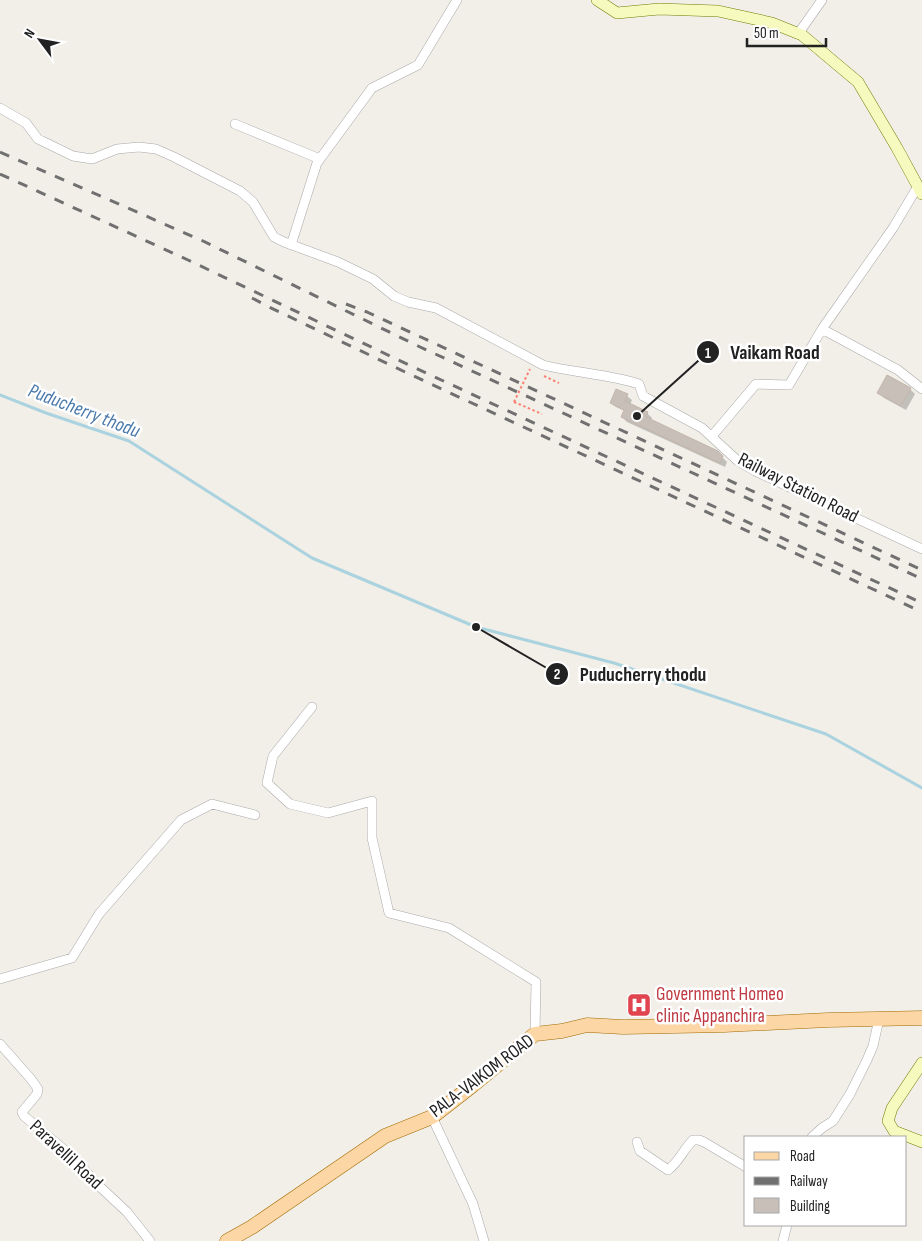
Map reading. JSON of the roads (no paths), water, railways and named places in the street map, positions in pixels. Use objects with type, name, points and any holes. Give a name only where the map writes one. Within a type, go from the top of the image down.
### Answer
[{"type":"main road","points":[[597,0],[617,13],[659,9],[718,11],[772,23],[802,35],[858,82],[920,190]]},
{"type":"main road","points":[[632,12],[636,0]]},
{"type":"main road","name":"PALA-VAIKOM ROAD","points":[[227,1241],[252,1228],[385,1136],[432,1117],[535,1034],[562,1031],[587,1025],[623,1027],[922,1018]]},
{"type":"main road","points":[[907,1136],[894,1131],[888,1121],[892,1108],[922,1063]]},
{"type":"main road","points":[[907,1136],[922,1142]]},
{"type":"street","points":[[291,245],[317,163],[372,88],[418,65],[457,0]]},
{"type":"street","points":[[798,34],[822,0]]},
{"type":"street","name":"Railway Station Road","points":[[0,108],[26,124],[38,139],[73,156],[92,159],[116,150],[139,147],[156,149],[174,157],[240,191],[253,202],[274,237],[338,262],[373,279],[394,296],[408,302],[436,308],[544,365],[557,369],[623,379],[639,384],[643,396],[702,428],[738,461],[754,471],[922,549]]},
{"type":"street","points":[[235,124],[320,159]]},
{"type":"street","points":[[712,436],[756,384],[789,385],[822,329],[920,190]]},
{"type":"street","points":[[822,329],[898,370],[922,390]]},
{"type":"street","points":[[312,708],[273,756],[267,782],[290,804],[328,814],[372,801],[372,838],[389,913],[449,928],[536,982],[535,1034]]},
{"type":"street","points":[[0,979],[72,958],[100,914],[181,820],[212,804],[255,816]]},
{"type":"street","points":[[813,1136],[833,1121],[850,1094],[873,1046],[879,1019]]},
{"type":"street","name":"Paravellil Road","points":[[0,1044],[38,1089],[37,1094],[22,1112],[24,1116],[74,1158],[126,1212],[150,1241]]},
{"type":"street","points":[[432,1117],[474,1204],[484,1241]]},
{"type":"street","points":[[637,1142],[640,1151],[668,1170],[693,1140],[704,1142],[744,1166]]},
{"type":"street","points":[[783,1241],[787,1226]]},
{"type":"waterway","name":"Puducherry thodu","points":[[0,395],[46,413],[129,441],[312,558],[476,627],[614,663],[826,734],[922,788]]},
{"type":"railway","points":[[0,152],[203,241],[418,346],[922,579]]},
{"type":"railway","points":[[0,174],[922,603]]},
{"type":"railway","points":[[252,298],[405,372],[922,612]]},
{"type":"railway","points":[[346,304],[367,312],[922,570]]},
{"type":"place","name":"Vaikam Road","points":[[637,416]]},
{"type":"place","name":"Puducherry thodu","points":[[476,627]]},
{"type":"place","name":"Government Homeo clinic Appanchira","points":[[639,1005]]}]
